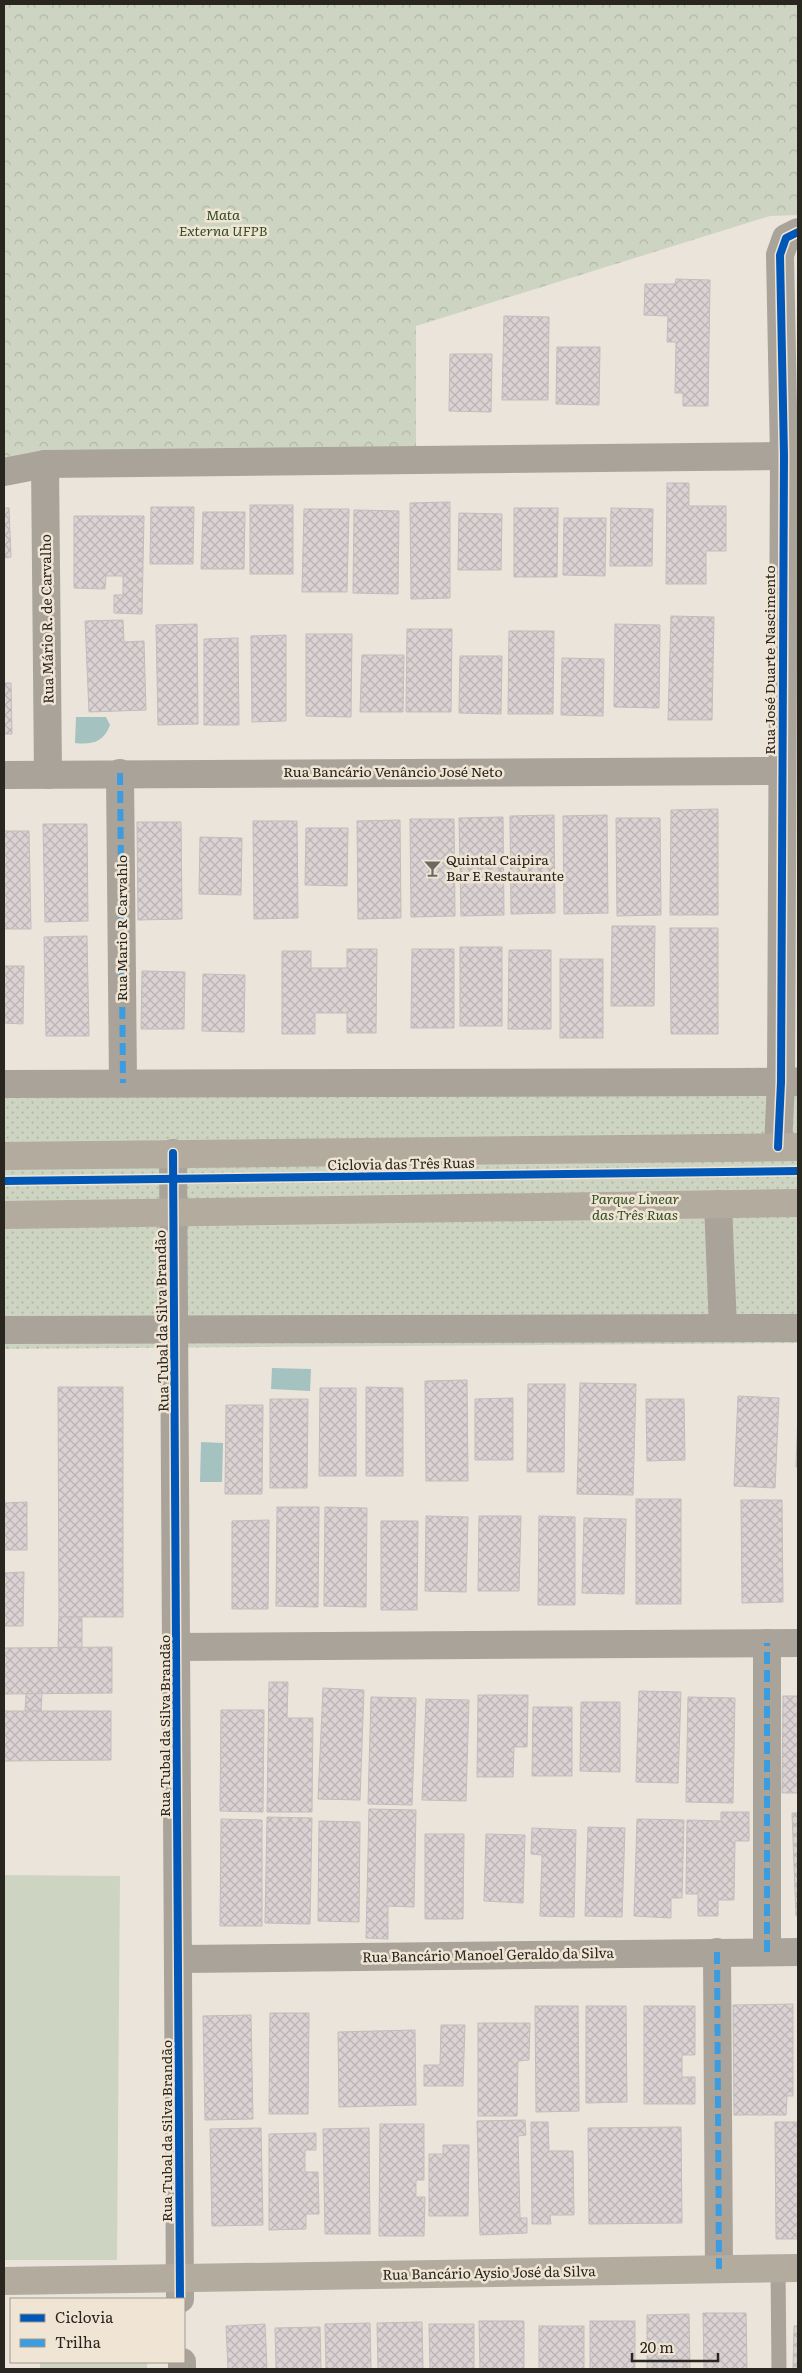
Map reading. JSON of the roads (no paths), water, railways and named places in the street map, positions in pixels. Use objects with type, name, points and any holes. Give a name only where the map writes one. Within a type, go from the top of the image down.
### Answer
[{"type":"main road","points":[[4,1156],[788,1147]]},
{"type":"main road","points":[[4,1215],[798,1203]]},
{"type":"main road","name":"Rua Bancário Aysio José da Silva","points":[[4,2281],[180,2288],[788,2268]]},
{"type":"street","name":"Rua José Duarte Nascimento","points":[[788,1147],[790,1082],[790,856],[782,771],[791,532],[784,456],[780,255],[792,235]]},
{"type":"street","points":[[4,472],[45,464],[784,456]]},
{"type":"street","name":"Rua Mário R. de Carvalho","points":[[45,464],[48,774]]},
{"type":"street","name":"Rua Bancário Venâncio José Neto","points":[[4,775],[782,771]]},
{"type":"street","name":"Rua Mario R Carvahlo","points":[[120,773],[123,1083]]},
{"type":"street","points":[[4,1084],[790,1082]]},
{"type":"street","name":"Rua Tubal da Silva Brandão","points":[[173,1153],[176,1328],[180,2288]]},
{"type":"street","points":[[718,1204],[723,1328]]},
{"type":"street","points":[[4,1330],[176,1328],[798,1328]]},
{"type":"street","points":[[766,1952],[767,1643]]},
{"type":"street","points":[[177,1647],[798,1643]]},
{"type":"street","points":[[717,1952],[719,2269]]},
{"type":"street","name":"Rua Bancário Manoel Geraldo da Silva","points":[[178,1959],[798,1952]]},
{"type":"lane","points":[[779,2369],[788,2268]]},
{"type":"water","points":[[76,717],[106,717],[110,725],[101,739],[92,743],[75,743]]},
{"type":"water","points":[[272,1368],[311,1369],[310,1391],[271,1389]]},
{"type":"water","points":[[201,1442],[223,1443],[222,1482],[200,1482]]},
{"type":"place","name":"Quintal Caipira Bar E Restaurante","points":[[432,868]]},
{"type":"park label","name":"Mata Externa UFPB","points":[[223,224]]},
{"type":"park label","name":"Parque Linear das Três Ruas","points":[[635,1208]]}]
